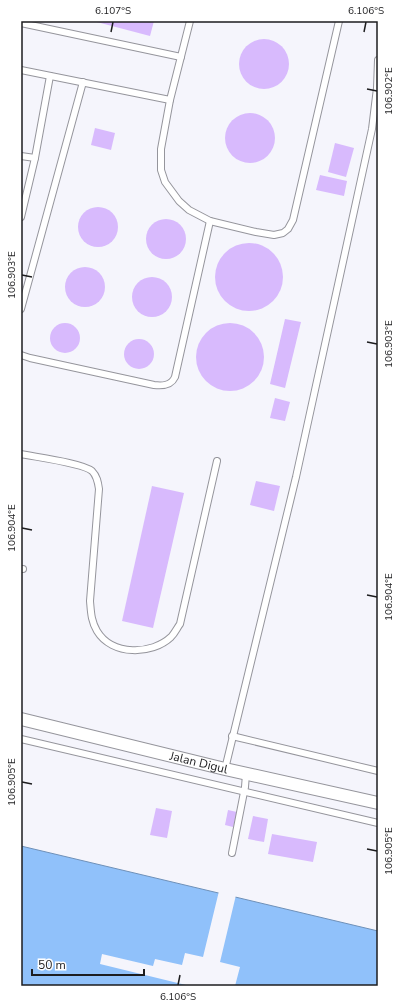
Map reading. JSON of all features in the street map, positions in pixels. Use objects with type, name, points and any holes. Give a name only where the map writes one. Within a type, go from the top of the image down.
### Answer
[{"type":"street","name":"Jalan Digul","points":[[21,719],[246,774],[378,803]]},
{"type":"lane","points":[[190,21],[170,100],[161,149],[162,170],[165,182],[179,201],[189,210],[210,221],[274,235],[282,234],[288,229],[293,220],[338,21]]},
{"type":"lane","points":[[21,23],[30,23],[181,58]]},
{"type":"lane","points":[[224,768],[296,477],[372,128],[378,60]]},
{"type":"lane","points":[[21,70],[170,100]]},
{"type":"lane","points":[[21,217],[35,158],[50,76]]},
{"type":"lane","points":[[21,309],[83,82]]},
{"type":"lane","points":[[21,156],[35,158]]},
{"type":"lane","points":[[21,355],[154,385],[160,386],[170,384],[175,377],[210,221]]},
{"type":"lane","points":[[21,454],[82,466],[91,471],[97,479],[99,489],[90,601],[91,619],[97,632],[106,642],[121,649],[140,650],[160,645],[173,636],[180,624],[217,461]]},
{"type":"lane","points":[[232,736],[378,771]]},
{"type":"lane","points":[[21,739],[378,823]]},
{"type":"lane","points":[[232,853],[246,774]]},
{"type":"water","points":[[21,846],[378,931],[378,986],[21,986]]},
{"type":"pier","points":[[219,891],[236,895],[220,962],[240,967],[235,986],[190,986],[100,964],[102,954],[153,966],[155,959],[182,965],[185,953],[203,957]]},
{"type":"building","points":[[93,21],[154,21],[150,36]]},
{"type":"building","points":[[269,39],[274,40],[282,46],[288,54],[288,74],[282,82],[274,88],[259,89],[254,88],[246,82],[240,74],[239,59],[240,54],[246,46],[254,40]]},
{"type":"building","points":[[245,113],[255,113],[268,120],[275,133],[275,143],[268,156],[255,163],[245,163],[236,159],[229,152],[225,143],[225,133],[229,124],[236,117]]},
{"type":"building","points":[[95,128],[115,133],[111,150],[91,145]]},
{"type":"building","points":[[335,143],[354,148],[346,177],[328,172]]},
{"type":"building","points":[[320,175],[347,181],[344,196],[316,190]]},
{"type":"building","points":[[94,207],[102,207],[109,210],[115,216],[118,227],[115,238],[109,244],[102,247],[94,247],[87,244],[81,238],[78,231],[78,223],[81,216],[87,210]]},
{"type":"building","points":[[166,219],[177,222],[183,228],[186,239],[183,250],[177,256],[166,259],[155,256],[149,250],[146,239],[149,228],[155,222]]},
{"type":"building","points":[[249,243],[262,246],[273,253],[280,264],[283,277],[280,290],[273,301],[262,308],[249,311],[236,308],[225,301],[218,290],[215,277],[218,264],[225,253],[236,246]]},
{"type":"building","points":[[85,267],[96,270],[102,276],[105,287],[102,298],[96,304],[85,307],[74,304],[68,298],[65,287],[68,276],[74,270]]},
{"type":"building","points":[[148,277],[156,277],[163,280],[169,286],[172,297],[169,308],[163,314],[156,317],[148,317],[141,314],[135,308],[132,301],[132,293],[135,286],[141,280]]},
{"type":"building","points":[[285,319],[301,322],[285,388],[270,384]]},
{"type":"building","points":[[65,323],[76,327],[80,338],[76,349],[65,353],[54,349],[50,338],[54,327]]},
{"type":"building","points":[[230,323],[243,326],[254,333],[261,344],[264,357],[261,370],[254,381],[243,388],[230,391],[217,388],[206,381],[199,370],[196,357],[199,344],[206,333],[217,326]]},
{"type":"building","points":[[139,339],[150,343],[154,354],[150,365],[139,369],[128,365],[124,354],[128,343]]},
{"type":"building","points":[[275,398],[290,402],[285,421],[270,418]]},
{"type":"building","points":[[256,481],[280,486],[274,511],[250,505]]},
{"type":"building","points":[[152,486],[184,493],[153,628],[122,621]]},
{"type":"building","points":[[156,808],[172,811],[167,838],[150,835]]},
{"type":"building","points":[[228,810],[237,812],[233,827],[225,825]]},
{"type":"building","points":[[253,816],[268,819],[264,842],[248,839]]},
{"type":"building","points":[[272,834],[317,842],[313,862],[268,854]]}]
